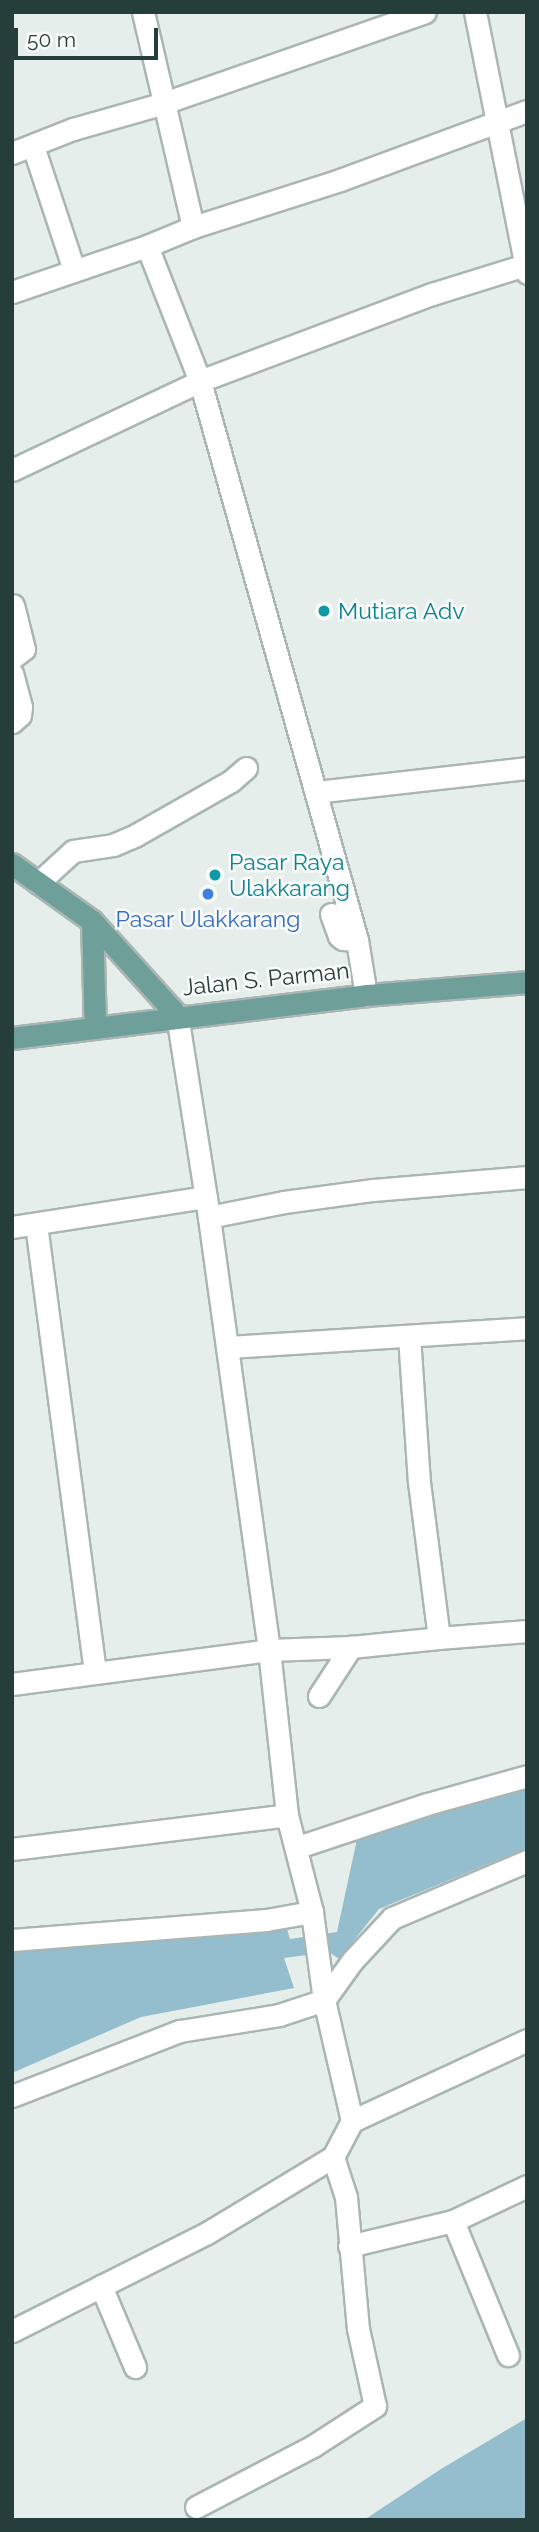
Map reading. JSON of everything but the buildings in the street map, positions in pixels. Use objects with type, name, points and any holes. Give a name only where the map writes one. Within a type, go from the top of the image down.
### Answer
[{"type":"main road","points":[[12,864],[92,921],[177,1016]]},
{"type":"main road","points":[[92,921],[95,1028]]},
{"type":"main road","name":"Jalan S. Parman","points":[[12,1038],[366,995],[527,982]]},
{"type":"street","points":[[143,12],[194,227]]},
{"type":"street","points":[[12,153],[73,129],[164,103],[425,12]]},
{"type":"street","points":[[12,470],[200,382],[525,260],[475,12]]},
{"type":"street","points":[[12,292],[499,124],[527,111]]},
{"type":"street","points":[[33,146],[74,270]]},
{"type":"street","points":[[147,246],[200,382],[357,940],[366,995]]},
{"type":"street","points":[[12,658],[24,649],[13,606]]},
{"type":"street","points":[[12,673],[21,707],[20,715],[12,722]]},
{"type":"street","points":[[38,883],[74,851],[113,845],[136,835],[231,781],[246,768]]},
{"type":"street","points":[[316,792],[527,768]]},
{"type":"street","points":[[331,914],[339,936],[357,940]]},
{"type":"street","points":[[177,1016],[208,1207],[270,1650],[287,1815],[298,1847],[313,1918],[324,2000],[352,2121]]},
{"type":"street","points":[[12,1227],[527,1177]]},
{"type":"street","points":[[36,1224],[95,1672]]},
{"type":"street","points":[[227,1347],[527,1328]]},
{"type":"street","points":[[409,1336],[419,1482],[439,1638]]},
{"type":"street","points":[[12,1684],[270,1650],[351,1647],[527,1631]]},
{"type":"street","points":[[319,1696],[351,1647]]},
{"type":"street","points":[[298,1847],[427,1804],[527,1776]]},
{"type":"street","points":[[12,1850],[287,1815]]},
{"type":"street","points":[[12,2095],[180,2031],[279,2015],[324,2000],[352,1961],[392,1918],[527,1861]]},
{"type":"street","points":[[12,1940],[313,1918]]},
{"type":"street","points":[[12,2331],[206,2233],[333,2157],[352,2121],[527,2040]]},
{"type":"street","points":[[196,2507],[322,2441],[375,2406],[360,2343],[346,2197],[333,2157]]},
{"type":"street","points":[[349,2246],[453,2221],[527,2186]]},
{"type":"street","points":[[453,2221],[508,2356]]},
{"type":"street","points":[[101,2287],[135,2367]]},
{"type":"water","points":[[527,1788],[527,1848],[379,1909],[339,1959],[329,1952],[284,1958],[294,1988],[141,2017],[12,2073],[12,1942],[287,1929],[290,1939],[337,1932],[357,1839]]},
{"type":"water","points":[[527,2418],[527,2520],[364,2520],[441,2469]]},
{"type":"place","name":"Mutiara Adv","points":[[324,611]]},
{"type":"place","name":"Pasar Raya Ulakkarang","points":[[215,875]]},
{"type":"place","name":"Pasar Ulakkarang","points":[[208,894]]}]
